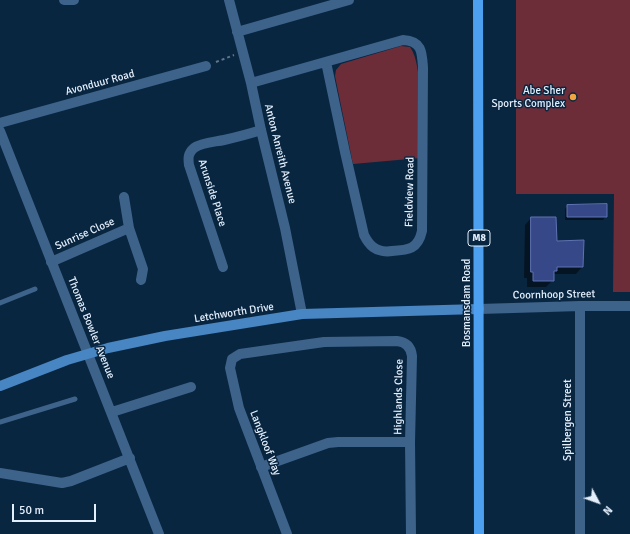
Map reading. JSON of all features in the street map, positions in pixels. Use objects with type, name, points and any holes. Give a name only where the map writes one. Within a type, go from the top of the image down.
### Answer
[{"type":"main road","name":"Bosmansdam Road","points":[[478,0],[479,534]]},
{"type":"street","points":[[64,0],[74,0]]},
{"type":"street","name":"Anton Anreith Avenue","points":[[229,0],[251,82],[285,228],[302,314]]},
{"type":"street","points":[[237,32],[349,0]]},
{"type":"street","name":"Fieldview Road","points":[[251,82],[403,40],[414,42],[420,49],[423,68],[422,231],[419,241],[412,249],[388,252],[376,249],[369,244],[364,235],[326,62]]},
{"type":"street","name":"Avonduur Road","points":[[0,123],[206,66]]},
{"type":"street","name":"Arunside Place","points":[[224,267],[189,165],[189,153],[200,145],[261,130]]},
{"type":"street","name":"Thomas Bowler Avenue","points":[[1,134],[159,534]]},
{"type":"street","name":"Sunrise Close","points":[[124,197],[129,228],[143,269],[140,280]]},
{"type":"street","name":"Sunrise Close","points":[[51,262],[129,228]]},
{"type":"street","name":"Spilbergen Street","points":[[580,306],[580,534]]},
{"type":"street","name":"Coornhoop Street","points":[[479,309],[630,306]]},
{"type":"street","name":"Letchworth Drive","points":[[0,386],[67,360],[152,338],[302,314],[479,309]]},
{"type":"street","name":"Highlands Close","points":[[232,359],[240,354],[324,342],[397,341],[405,343],[410,349],[412,356],[410,442],[411,534]]},
{"type":"street","name":"Langkloof Way","points":[[232,359],[230,368],[239,408],[287,534]]},
{"type":"street","points":[[112,412],[191,387]]},
{"type":"street","points":[[261,467],[328,443],[410,442]]},
{"type":"street","points":[[0,473],[62,483],[71,481],[130,458]]},
{"type":"lane","points":[[0,303],[35,289]]},
{"type":"lane","points":[[0,422],[74,399]]},
{"type":"path","points":[[206,66],[242,51]]},
{"type":"shaded area","name":"Abe Sher Sports Complex","points":[[516,0],[630,0],[630,292],[613,292],[614,194],[516,194]]},
{"type":"shaded area","points":[[401,46],[410,47],[417,68],[421,116],[420,158],[353,164],[335,76],[336,70],[341,64]]},
{"type":"building","points":[[607,204],[607,217],[567,217],[567,205]]},
{"type":"building","points":[[531,217],[556,217],[557,241],[584,240],[583,267],[557,267],[557,271],[554,271],[554,281],[533,281],[533,272],[531,272]]},
{"type":"place","name":"Abe Sher Sports Complex","points":[[573,97]]}]
